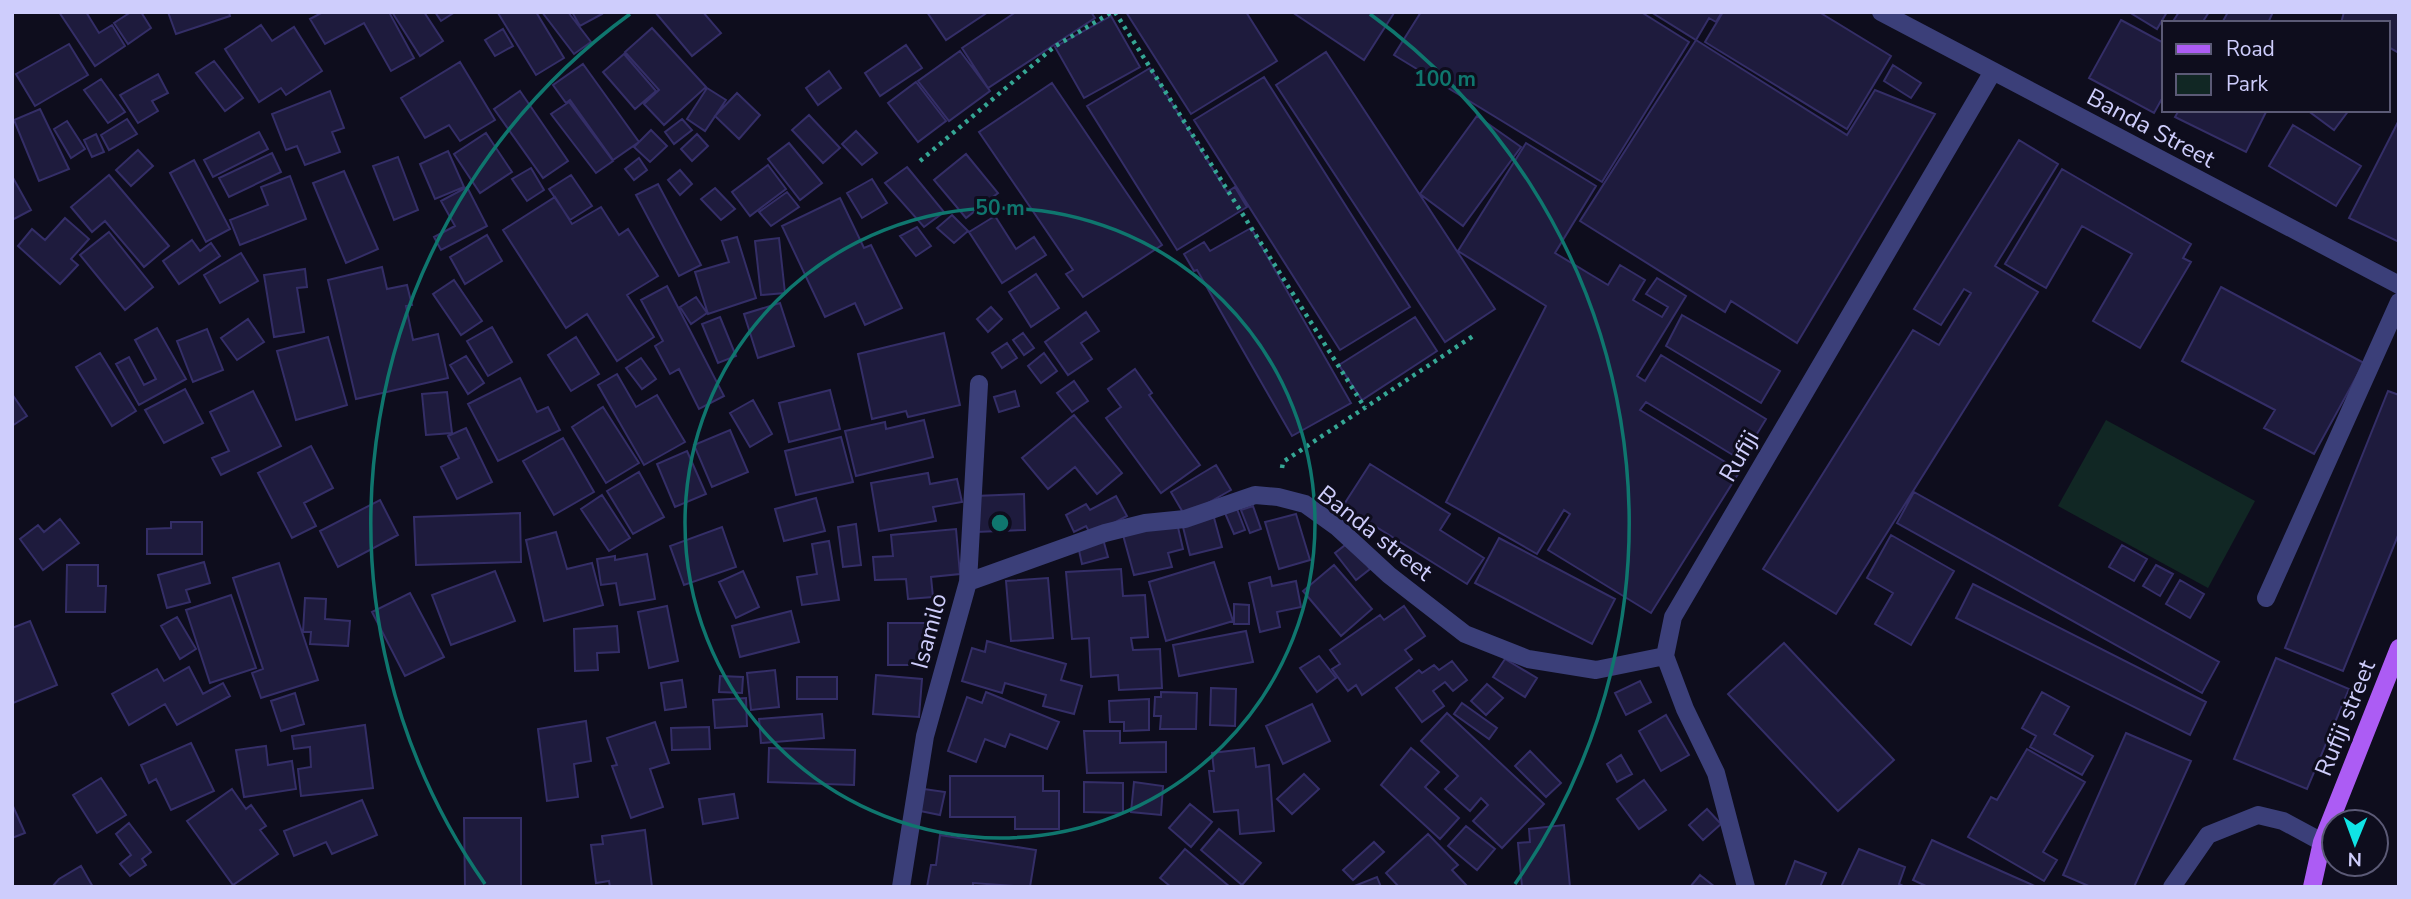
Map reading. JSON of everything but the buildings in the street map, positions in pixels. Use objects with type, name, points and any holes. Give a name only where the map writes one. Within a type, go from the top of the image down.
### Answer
[{"type":"main road","name":"Rufiji street","points":[[2335,808],[2399,648]]},
{"type":"main road","name":"Rufiji street","points":[[2312,887],[2320,851]]},
{"type":"street","name":"Banda Street","points":[[1881,12],[1992,73],[2399,285]]},
{"type":"street","name":"Rufiji","points":[[1665,656],[1673,617],[1992,73]]},
{"type":"street","points":[[2266,598],[2399,302]]},
{"type":"street","name":"Isamilo","points":[[901,887],[925,736],[968,582],[979,384]]},
{"type":"street","name":"Banda street","points":[[968,582],[1105,533],[1145,523],[1185,519],[1255,495],[1278,497],[1305,504],[1337,527],[1389,575],[1465,634],[1528,659],[1596,670],[1665,656]]},
{"type":"street","points":[[1665,656],[1685,709],[1716,773],[1746,887]]},
{"type":"street","points":[[2172,887],[2208,835],[2258,815],[2283,821],[2320,841]]},
{"type":"path","points":[[920,161],[1054,47],[1114,12],[1365,408]]},
{"type":"path","points":[[1278,497],[1283,462],[1473,336]]},
{"type":"green space","points":[[2106,420],[2255,501],[2208,588],[2058,506]]}]
